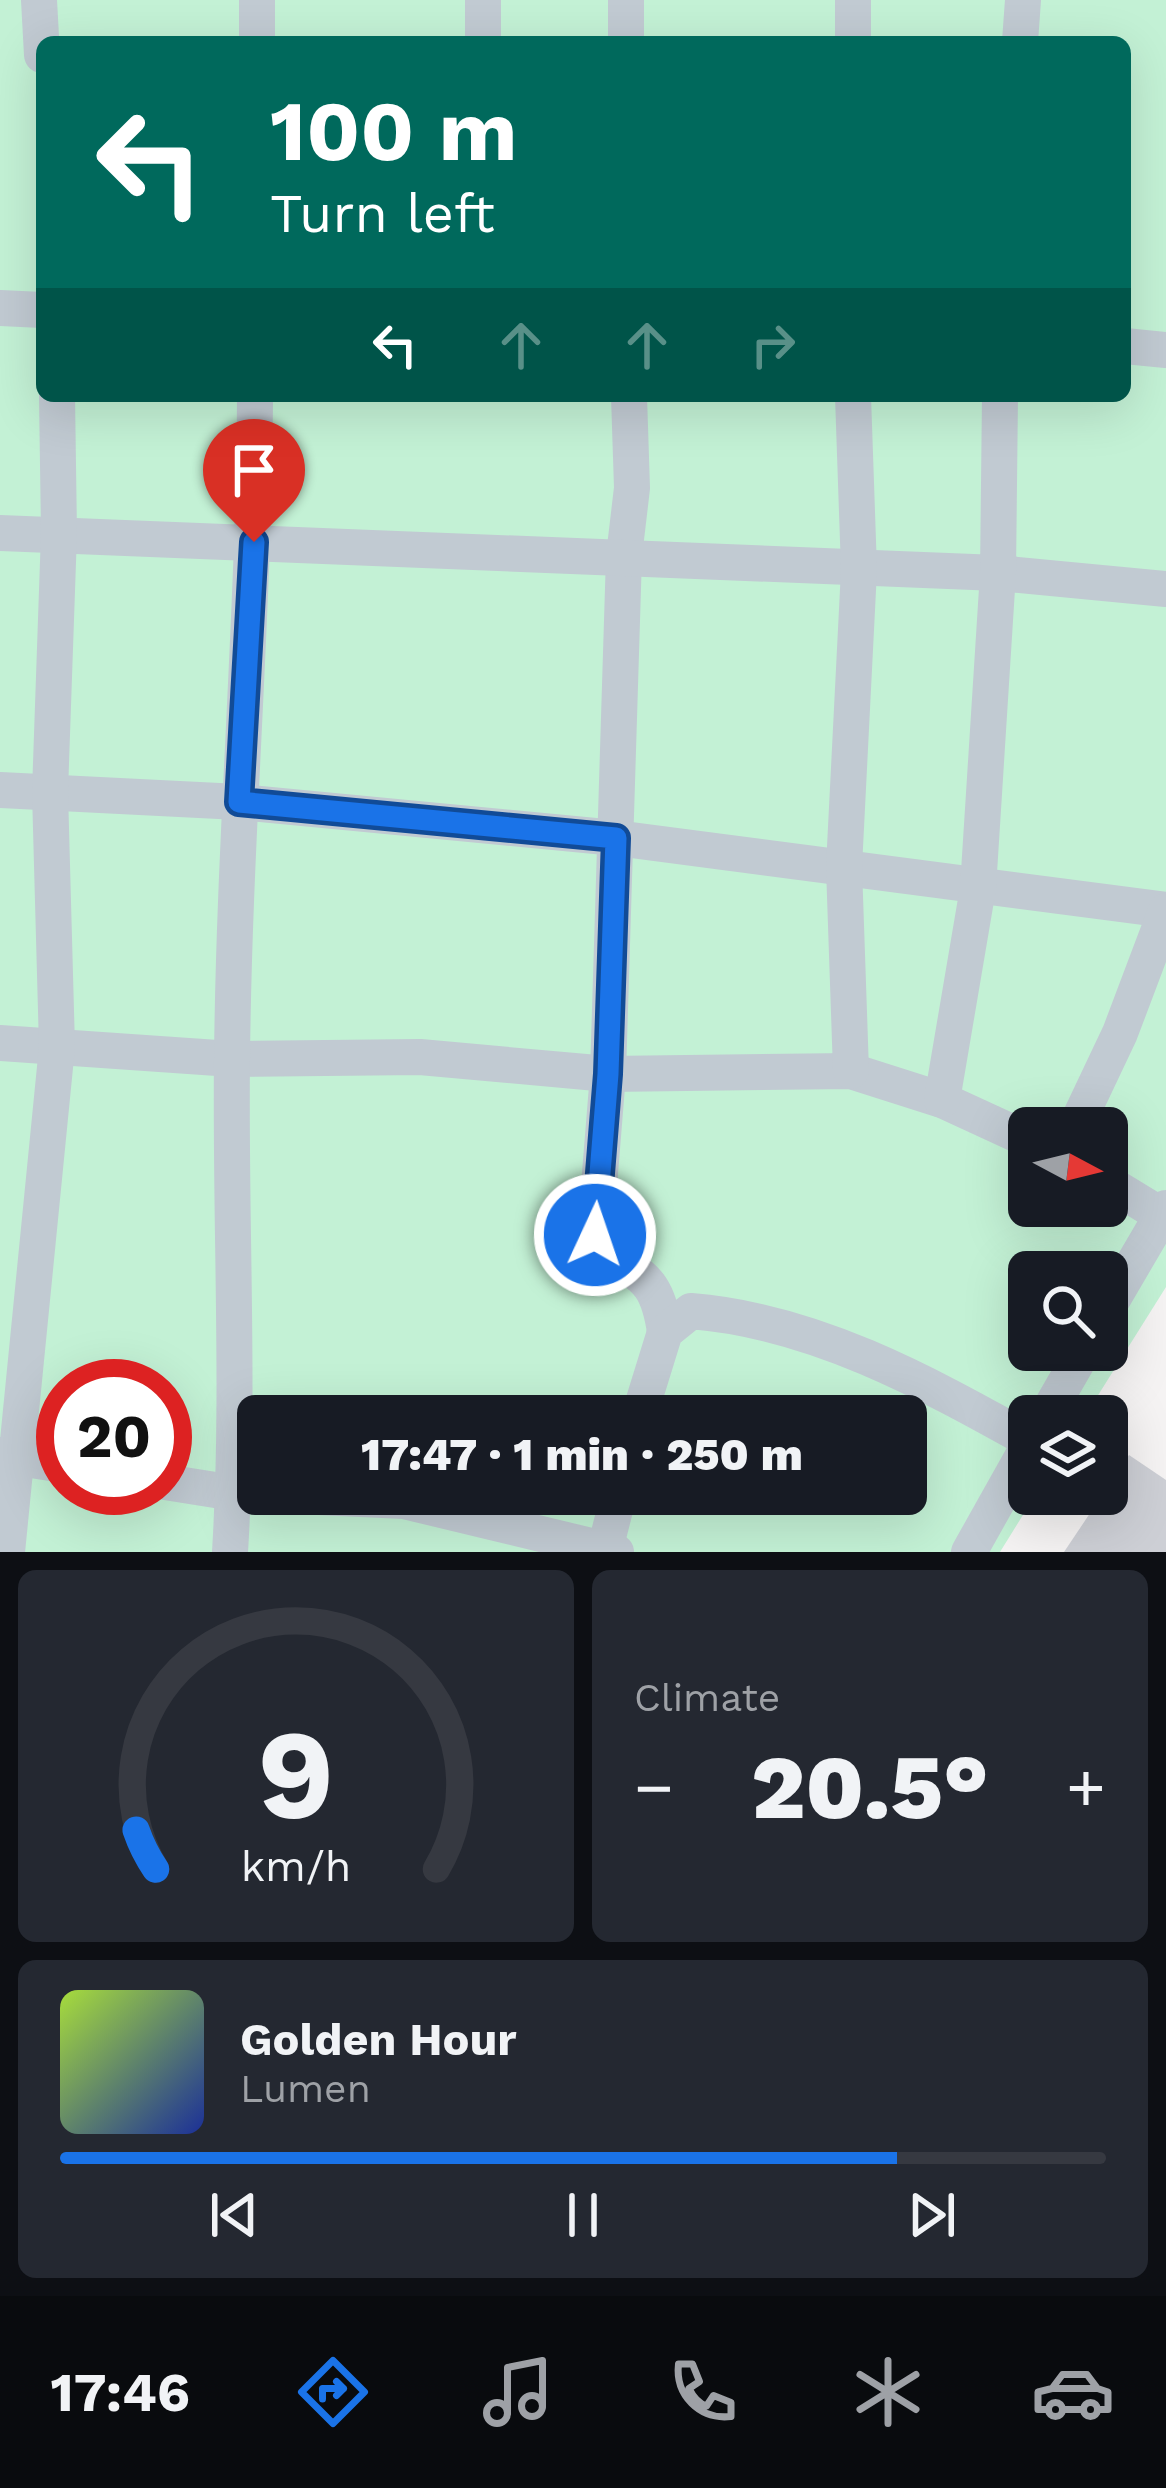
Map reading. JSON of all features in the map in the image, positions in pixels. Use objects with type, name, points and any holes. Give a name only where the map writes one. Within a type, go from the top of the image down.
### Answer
[{"type":"street","points":[[39,0],[41,36]]},
{"type":"street","points":[[257,0],[257,36]]},
{"type":"street","points":[[483,0],[483,36]]},
{"type":"street","points":[[626,0],[626,36]]},
{"type":"street","points":[[853,0],[853,36]]},
{"type":"street","points":[[1021,36],[1023,0]]},
{"type":"street","points":[[0,308],[36,310]]},
{"type":"street","points":[[1131,347],[1166,350]]},
{"type":"street","points":[[8,1552],[7,1456],[57,1048],[50,791],[59,533],[57,402]]},
{"type":"street","points":[[230,1552],[232,1059],[239,802],[254,542],[255,402]]},
{"type":"street","points":[[629,402],[632,488],[624,556],[608,1074],[595,1235],[605,1249],[648,1278],[661,1302],[665,1332],[646,1395]]},
{"type":"street","points":[[851,1071],[844,867],[860,570],[853,402]]},
{"type":"street","points":[[942,1100],[978,888],[998,573],[1000,402]]},
{"type":"street","points":[[0,532],[998,573],[1166,590]]},
{"type":"street","points":[[0,790],[239,802],[616,838],[1166,910],[1120,1033],[1086,1107]]},
{"type":"street","points":[[0,1043],[232,1059],[420,1057],[608,1074],[851,1071],[942,1100],[1008,1130]]},
{"type":"street","points":[[1128,1193],[1164,1212],[1128,1273]]},
{"type":"street","points":[[665,1332],[691,1311],[769,1324],[907,1372],[1008,1431]]},
{"type":"street","points":[[969,1552],[1008,1481]]},
{"type":"street","points":[[192,1486],[233,1493],[404,1501],[610,1551],[616,1515]]},
{"type":"green space","points":[[0,0],[1166,0],[1166,1287],[1128,1348],[1128,1251],[1008,1251],[1008,1371],[1113,1371],[1098,1395],[1008,1395],[1008,1515],[1023,1515],[1000,1552],[0,1552]]},
{"type":"building","points":[[1128,1456],[1166,1480],[1166,1552],[1064,1552],[1089,1515],[1128,1515]]},
{"type":"route","points":[[254,542],[239,802],[616,838],[608,1074],[595,1235]]}]
